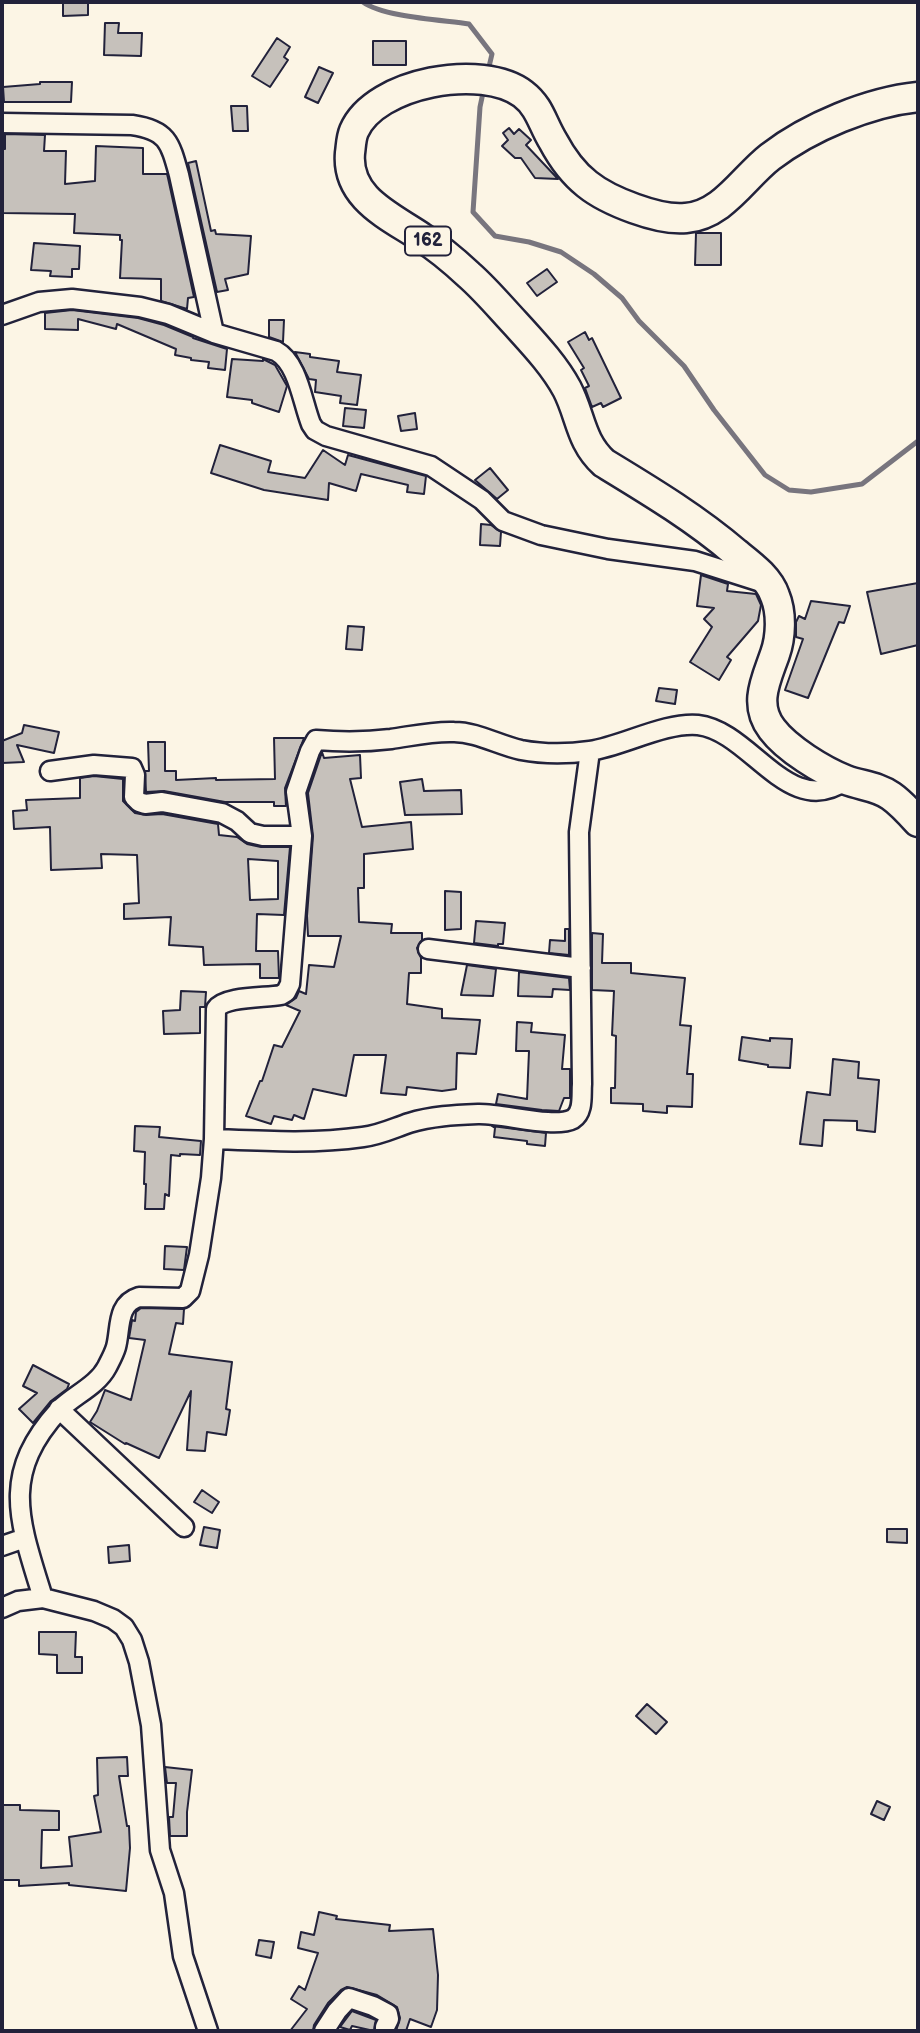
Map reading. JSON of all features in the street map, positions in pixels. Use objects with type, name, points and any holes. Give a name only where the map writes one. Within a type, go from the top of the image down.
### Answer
[{"type":"main road","name":"162","points":[[771,585],[705,527],[604,463],[594,453],[586,440],[567,390],[551,364],[519,327],[453,260],[390,218],[360,192],[351,172],[354,131],[364,116],[379,104],[392,95],[412,88],[460,79],[503,83],[522,93],[536,106],[552,140],[587,184],[643,211],[685,218],[704,214],[723,203],[772,155],[814,128],[868,109],[918,97]]},
{"type":"main road","points":[[771,585],[777,599],[779,640],[763,686],[761,703],[764,718],[788,745],[812,762],[846,780],[872,786],[891,796],[918,822]]},
{"type":"street","points":[[2,122],[131,125],[150,128],[166,139],[179,175],[214,333]]},
{"type":"street","points":[[2,315],[39,302],[72,299],[140,307],[276,351],[288,359],[315,430],[338,440],[431,466],[482,500],[503,521],[541,535],[608,549],[695,561],[771,585]]},
{"type":"street","points":[[43,1598],[16,1507],[15,1488],[21,1463],[40,1431],[59,1409],[97,1380],[106,1369],[116,1345],[119,1321],[127,1304],[139,1297],[183,1298],[190,1291],[199,1255],[211,1178],[216,1009],[219,1004],[229,1001],[281,995],[290,985],[302,836],[296,792],[316,740],[333,742],[386,739],[456,732],[522,750],[590,751],[695,725],[714,729],[728,736],[797,787],[825,791],[846,780]]},
{"type":"street","points":[[214,1139],[285,1143],[363,1138],[441,1115],[492,1114],[556,1123],[573,1119],[581,1108],[579,832],[590,751]]},
{"type":"street","points":[[50,771],[94,765],[132,768],[135,775],[134,797],[139,802],[162,802],[222,813],[237,821],[250,833],[302,836]]},
{"type":"street","points":[[428,949],[581,968]]},
{"type":"street","points":[[59,1409],[184,1527]]},
{"type":"street","points":[[2,1546],[25,1538]]},
{"type":"street","points":[[2,1608],[18,1601],[43,1598],[94,1611],[113,1619],[124,1627],[132,1640],[151,1725],[160,1850],[174,1893],[183,1956],[208,2031]]},
{"type":"street","points":[[324,2031],[349,1998],[388,2014],[385,2031]]},
{"type":"building","points":[[63,2],[88,2],[88,15],[63,16]]},
{"type":"building","points":[[105,23],[119,23],[118,33],[142,33],[141,56],[104,55]]},
{"type":"building","points":[[277,38],[290,47],[284,57],[288,60],[270,87],[252,76]]},
{"type":"building","points":[[373,41],[406,41],[406,65],[373,65]]},
{"type":"building","points":[[319,67],[333,73],[318,103],[305,97]]},
{"type":"building","points":[[40,82],[72,82],[71,102],[4,102],[3,87]]},
{"type":"building","points":[[231,106],[247,106],[248,131],[233,131]]},
{"type":"building","points":[[509,128],[514,134],[519,129],[531,140],[526,145],[558,179],[535,178],[521,158],[515,158],[502,146],[508,140],[503,133]]},
{"type":"building","points":[[5,134],[45,135],[44,151],[66,151],[65,184],[95,181],[96,146],[143,148],[143,174],[167,174],[194,297],[188,298],[187,309],[161,301],[161,279],[120,278],[120,235],[74,233],[75,214],[2,213],[2,149],[5,149]]},
{"type":"building","points":[[196,161],[211,231],[215,230],[216,234],[251,236],[248,274],[225,279],[228,290],[217,292],[188,163]]},
{"type":"building","points":[[696,233],[721,233],[721,265],[695,265]]},
{"type":"building","points":[[34,243],[80,246],[79,269],[72,269],[72,277],[50,276],[51,271],[31,270]]},
{"type":"building","points":[[547,269],[557,282],[537,296],[527,283]]},
{"type":"building","points":[[72,310],[138,318],[227,349],[225,370],[208,368],[209,362],[175,355],[176,349],[117,324],[116,329],[78,319],[78,330],[45,329],[45,313]]},
{"type":"building","points":[[269,320],[284,320],[283,342],[269,337]]},
{"type":"building","points":[[585,332],[589,340],[592,338],[621,398],[603,407],[601,403],[592,407],[585,388],[589,386],[581,370],[584,368],[568,342]]},
{"type":"building","points":[[295,352],[339,361],[337,372],[361,375],[357,405],[340,403],[341,396],[315,392],[316,380],[309,379]]},
{"type":"building","points":[[232,359],[263,359],[275,365],[287,386],[279,412],[252,403],[252,400],[227,397]]},
{"type":"building","points":[[345,408],[366,410],[364,428],[343,426]]},
{"type":"building","points":[[415,413],[417,429],[401,431],[398,416]]},
{"type":"building","points":[[220,445],[271,461],[268,472],[305,478],[323,450],[345,465],[348,455],[426,476],[424,494],[407,492],[408,485],[361,474],[356,491],[329,483],[328,500],[264,490],[211,473]]},
{"type":"building","points":[[490,468],[508,490],[497,499],[475,480]]},
{"type":"building","points":[[481,524],[491,525],[501,532],[500,546],[480,545]]},
{"type":"building","points":[[701,575],[728,584],[727,591],[756,594],[761,605],[758,621],[727,657],[731,660],[719,680],[690,662],[712,627],[704,619],[714,608],[697,606]]},
{"type":"building","points":[[918,583],[918,645],[881,654],[867,592]]},
{"type":"building","points":[[811,601],[850,606],[844,623],[839,622],[808,698],[785,690],[803,639],[796,637],[796,622],[799,616],[805,619]]},
{"type":"building","points":[[348,626],[364,627],[362,650],[346,649]]},
{"type":"building","points":[[659,688],[677,690],[675,704],[656,701]]},
{"type":"building","points":[[24,725],[59,732],[54,753],[17,745],[24,762],[2,763],[2,741],[22,733]]},
{"type":"building","points":[[274,738],[304,738],[285,788],[286,806],[274,806],[274,802],[225,802],[164,791],[146,792],[145,771],[149,771],[148,742],[165,742],[165,771],[176,771],[176,780],[275,779]]},
{"type":"building","points":[[322,752],[324,758],[360,755],[361,778],[350,779],[362,827],[411,822],[413,849],[364,854],[364,888],[358,888],[359,922],[392,924],[391,933],[422,933],[422,940],[417,948],[421,958],[421,973],[409,973],[407,1004],[442,1009],[442,1018],[480,1020],[476,1054],[457,1053],[456,1089],[442,1091],[407,1087],[406,1095],[381,1093],[386,1055],[354,1055],[346,1096],[313,1089],[304,1119],[294,1115],[292,1120],[274,1116],[271,1124],[246,1116],[274,1045],[282,1047],[300,1011],[286,1005],[296,998],[299,991],[306,994],[309,965],[334,967],[341,936],[308,936],[313,836],[308,793]]},
{"type":"building","points":[[94,776],[123,779],[123,801],[135,813],[162,814],[218,824],[219,835],[237,837],[247,844],[290,847],[284,915],[257,914],[256,951],[278,951],[279,978],[260,978],[260,964],[204,965],[203,947],[169,945],[171,917],[124,919],[124,904],[139,903],[137,855],[101,854],[102,868],[51,870],[50,827],[14,829],[13,811],[27,810],[26,800],[80,798],[80,778]],"holes":[[[248,859],[278,861],[278,899],[250,900]]]},
{"type":"building","points":[[422,779],[424,791],[461,790],[462,814],[405,815],[400,782]]},
{"type":"building","points":[[445,891],[461,892],[461,929],[445,930]]},
{"type":"building","points":[[476,921],[505,923],[503,944],[498,946],[474,943]]},
{"type":"building","points":[[565,929],[569,929],[569,955],[549,953],[550,940],[565,941]]},
{"type":"building","points":[[592,933],[603,934],[602,963],[631,963],[631,973],[685,978],[680,1025],[691,1026],[687,1074],[693,1074],[692,1107],[667,1106],[667,1113],[643,1111],[643,1104],[611,1103],[611,1088],[615,1088],[616,1036],[612,1035],[614,991],[592,990]]},
{"type":"building","points":[[467,965],[496,969],[493,996],[461,995]]},
{"type":"building","points":[[519,972],[569,978],[570,990],[553,989],[552,997],[518,996]]},
{"type":"building","points":[[181,991],[206,992],[205,1007],[200,1007],[200,1033],[164,1034],[163,1011],[180,1010]]},
{"type":"building","points":[[517,1022],[532,1023],[531,1032],[565,1035],[562,1069],[570,1069],[570,1098],[564,1098],[559,1111],[496,1104],[498,1094],[527,1099],[529,1051],[516,1051]]},
{"type":"building","points":[[742,1037],[770,1041],[770,1038],[792,1039],[790,1068],[768,1067],[739,1060]]},
{"type":"building","points":[[833,1059],[859,1062],[858,1078],[879,1080],[875,1132],[857,1130],[857,1121],[824,1120],[822,1146],[800,1144],[807,1092],[830,1095]]},
{"type":"building","points":[[135,1126],[160,1127],[159,1137],[201,1141],[200,1155],[171,1155],[169,1196],[165,1194],[164,1209],[145,1209],[145,1152],[134,1151]]},
{"type":"building","points":[[492,1126],[546,1133],[545,1146],[494,1137],[495,1128]]},
{"type":"building","points":[[165,1246],[187,1247],[184,1270],[164,1269]]},
{"type":"building","points":[[141,1308],[184,1309],[183,1324],[176,1323],[169,1354],[232,1362],[226,1409],[230,1410],[226,1435],[207,1432],[205,1451],[187,1450],[191,1391],[159,1458],[125,1444],[90,1422],[105,1390],[131,1400],[145,1340],[129,1338],[132,1320],[135,1321],[136,1312]]},
{"type":"building","points":[[33,1365],[69,1384],[33,1423],[19,1409],[37,1393],[23,1386]]},
{"type":"building","points":[[202,1490],[219,1502],[212,1513],[194,1502]]},
{"type":"building","points":[[204,1527],[220,1530],[217,1548],[200,1545]]},
{"type":"building","points":[[887,1529],[907,1529],[907,1543],[887,1542]]},
{"type":"building","points":[[129,1545],[130,1561],[109,1563],[108,1547]]},
{"type":"building","points":[[39,1632],[76,1632],[75,1657],[82,1657],[82,1673],[57,1673],[57,1655],[39,1654]]},
{"type":"building","points":[[647,1704],[667,1722],[656,1734],[636,1716]]},
{"type":"building","points":[[127,1757],[128,1776],[119,1776],[129,1826],[126,1891],[69,1883],[19,1886],[19,1880],[3,1880],[2,1805],[20,1805],[20,1810],[59,1811],[59,1830],[42,1830],[41,1868],[72,1866],[69,1837],[101,1832],[94,1796],[98,1795],[97,1758]]},
{"type":"building","points":[[165,1767],[192,1770],[187,1836],[170,1836],[169,1817],[173,1817],[176,1783],[167,1783]]},
{"type":"building","points":[[877,1801],[890,1807],[884,1820],[871,1814]]},
{"type":"building","points":[[319,1912],[337,1916],[336,1919],[390,1925],[389,1931],[433,1929],[438,1975],[437,2010],[431,2027],[410,2019],[406,2031],[396,2031],[400,2018],[397,2007],[377,1995],[347,1987],[328,2003],[313,2031],[290,2031],[307,2009],[291,1999],[299,1986],[305,1990],[318,1953],[298,1948],[301,1932],[314,1935]]},
{"type":"building","points":[[259,1940],[274,1942],[271,1958],[256,1955]]},
{"type":"building","points":[[352,2011],[376,2020],[374,2031],[352,2026],[350,2030],[340,2027]]},
{"type":"waterway","points":[[363,2],[398,14],[469,24],[492,54],[488,71]]},
{"type":"waterway","points":[[484,88],[480,107],[473,212],[495,236],[529,242],[561,252],[594,274],[622,298],[639,321],[684,366],[714,410],[765,475],[789,490],[811,492],[862,484],[918,441]]}]
